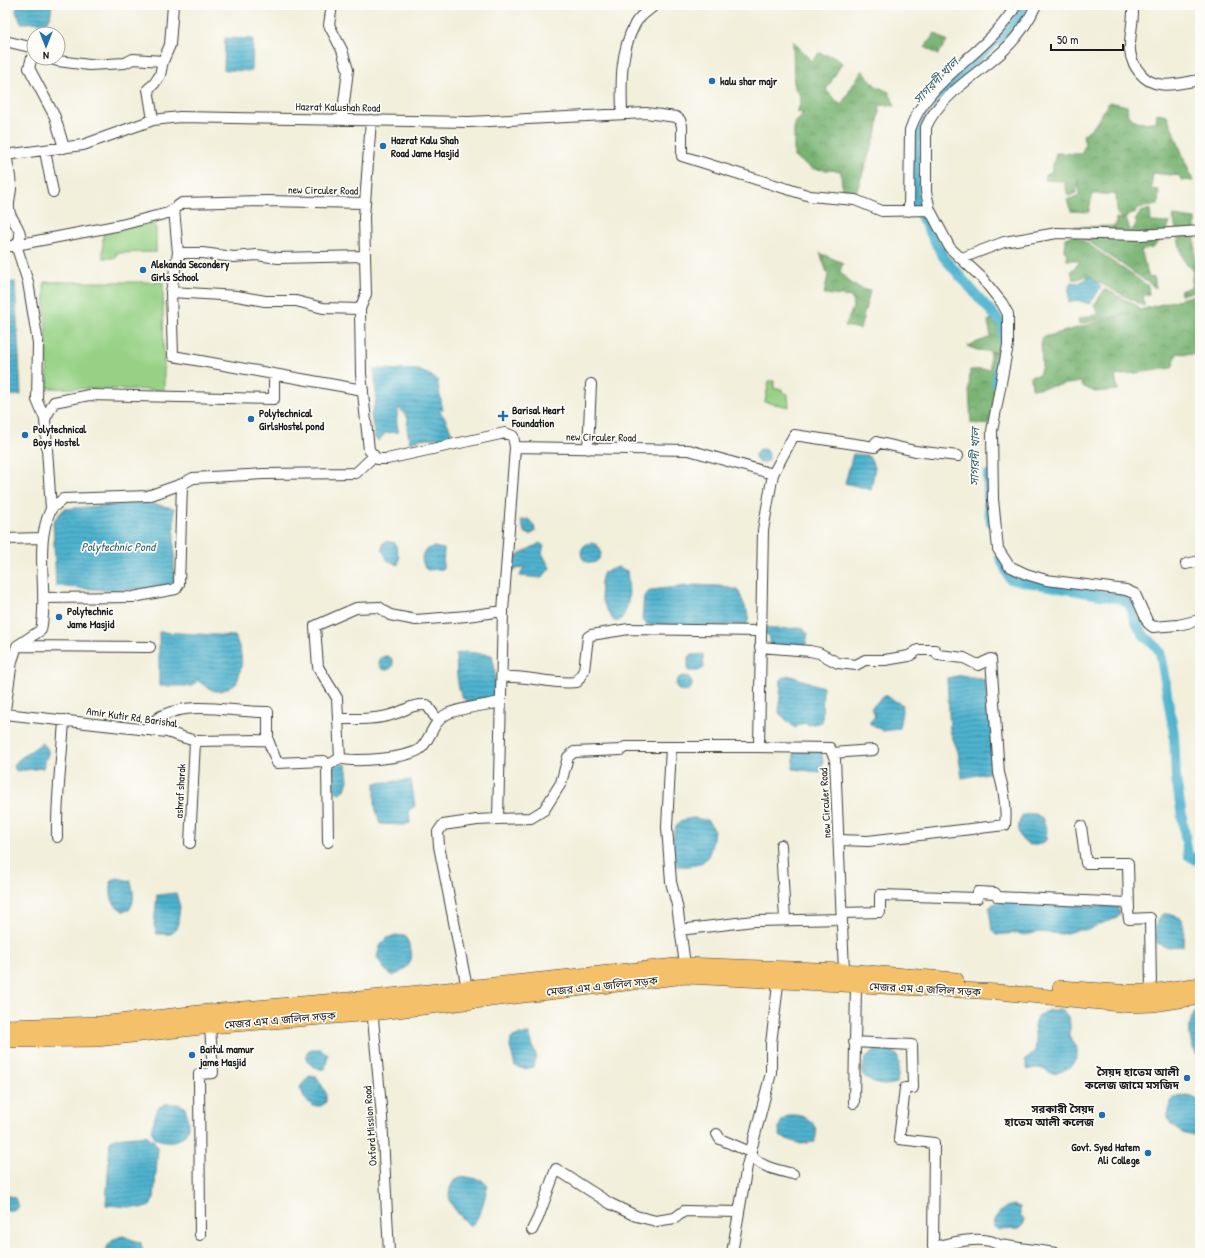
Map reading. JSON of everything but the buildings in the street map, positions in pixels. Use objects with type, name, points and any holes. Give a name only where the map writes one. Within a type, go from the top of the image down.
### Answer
[{"type":"main road","name":"মেজর এম এ জলিল সড়ক","points":[[5,1040],[97,1039],[210,1026],[372,1013],[468,993],[685,965],[856,985],[999,992],[1130,1005],[1153,1004],[1200,997]]},
{"type":"main road","name":"মেজর এম এ জলিল সড়ক","points":[[5,1027],[100,1024],[208,1012],[371,998],[468,993],[686,976],[779,975],[844,971],[1118,992],[1151,992],[1200,985]]},
{"type":"street","points":[[153,120],[148,88],[154,84],[160,75],[163,61],[170,45],[173,5]]},
{"type":"street","points":[[332,5],[330,25],[342,50],[348,70],[342,119]]},
{"type":"street","points":[[622,113],[621,67],[627,46],[635,24],[642,15],[655,5]]},
{"type":"street","points":[[930,210],[909,211],[910,130],[914,118],[920,108],[943,82],[991,39],[1003,25],[1016,5]]},
{"type":"street","points":[[1036,5],[1025,26],[1008,46],[974,73],[930,119],[926,127],[926,192],[930,210],[950,248],[962,258],[992,291],[1008,314],[1008,346],[992,431],[993,499],[998,549],[1009,566],[1026,574],[1046,580],[1126,590],[1135,594],[1148,623],[1153,627],[1178,625],[1200,620]]},
{"type":"street","points":[[1133,5],[1134,15],[1130,51],[1133,65],[1143,77],[1150,83],[1166,84],[1200,80]]},
{"type":"street","points":[[5,41],[26,48]]},
{"type":"street","points":[[66,62],[89,64],[125,63],[133,59],[163,61]]},
{"type":"street","points":[[30,66],[29,68],[54,117],[64,148]]},
{"type":"street","name":"Hazrat Kalushah Road","points":[[6,155],[83,145],[153,120],[180,117],[469,122],[622,113],[646,113],[676,117],[680,120],[682,126],[682,156],[810,196],[855,200],[882,211],[909,211]]},
{"type":"street","points":[[366,203],[371,120]]},
{"type":"street","points":[[45,151],[53,192]]},
{"type":"street","points":[[6,155],[11,191],[8,201],[10,213],[20,233],[20,240],[16,245],[28,282],[38,343],[37,400],[45,419],[51,509]]},
{"type":"street","name":"new Circuler Road","points":[[5,248],[121,225],[168,213],[182,203],[266,201],[366,203],[366,294],[360,309],[363,390],[369,450],[374,456]]},
{"type":"street","points":[[174,209],[178,253],[171,292],[172,356],[363,390]]},
{"type":"street","points":[[962,258],[1004,242],[1057,233],[1141,235],[1200,231]]},
{"type":"street","points":[[178,253],[202,253],[234,257],[257,255],[278,258],[365,256]]},
{"type":"street","points":[[171,292],[237,296],[265,301],[296,301],[322,308],[360,309]]},
{"type":"street","points":[[45,419],[54,402],[89,395],[274,399],[274,374]]},
{"type":"street","points":[[588,449],[591,384]]},
{"type":"street","points":[[5,710],[17,646],[41,630],[43,598],[43,538],[45,522],[51,509],[63,499],[148,496],[182,484],[193,478],[264,474],[356,473],[374,456],[377,459],[387,459],[505,433],[513,436],[514,447],[503,611],[498,819]]},
{"type":"street","points":[[468,993],[439,846],[438,832],[443,825],[477,820],[532,818],[544,810],[561,783],[568,757],[574,752],[621,750],[625,747],[759,747],[763,530],[772,474],[794,435],[875,447],[876,442],[915,451],[958,456]]},
{"type":"street","name":"new Circuler Road","points":[[514,447],[689,450],[772,474]]},
{"type":"street","points":[[43,598],[133,597],[176,589],[179,584],[182,484]]},
{"type":"street","points":[[5,538],[43,538]]},
{"type":"street","points":[[1186,564],[1200,561]]},
{"type":"street","points":[[340,758],[337,698],[318,667],[315,626],[356,608],[379,607],[390,615],[416,620],[467,616],[503,611]]},
{"type":"street","points":[[502,677],[526,677],[569,683],[577,682],[584,670],[588,637],[591,635],[629,629],[760,631]]},
{"type":"street","points":[[17,646],[150,647]]},
{"type":"street","points":[[760,647],[819,652],[838,663],[856,665],[864,660],[885,660],[908,656],[920,650],[935,650],[938,655],[964,658],[978,665],[991,659],[1000,772],[1004,788],[1006,813],[1005,825],[868,841],[838,840]]},
{"type":"street","points":[[340,758],[348,761],[366,761],[412,753],[420,750],[438,721],[448,714],[501,702]]},
{"type":"street","points":[[338,719],[382,717],[395,714],[416,704],[427,705],[438,721]]},
{"type":"street","points":[[145,730],[160,716],[180,709],[208,708],[268,712],[268,740],[277,763],[324,762],[327,766],[328,842]]},
{"type":"street","name":"Amir Kutir Rd, Barishal","points":[[5,714],[167,732],[194,741],[268,740]]},
{"type":"street","points":[[57,837],[57,789],[62,753],[64,720]]},
{"type":"street","name":"ashraf sharak","points":[[190,843],[194,741]]},
{"type":"street","points":[[671,747],[668,827],[671,882],[685,965]]},
{"type":"street","name":"new Circuler Road","points":[[759,747],[830,748],[835,759],[844,971]]},
{"type":"street","points":[[832,753],[873,750]]},
{"type":"street","points":[[327,766],[340,758]]},
{"type":"street","points":[[1081,826],[1086,863],[1128,863],[1129,919]]},
{"type":"street","points":[[781,845],[785,920]]},
{"type":"street","points":[[680,930],[753,922],[880,912],[880,895],[978,898],[978,892],[995,893],[998,897],[1127,903],[1129,919]]},
{"type":"street","points":[[1129,919],[1150,918],[1151,992]]},
{"type":"street","points":[[732,1253],[750,1152],[772,1073],[771,1044],[779,975]]},
{"type":"street","points":[[854,1104],[856,985]]},
{"type":"street","name":"Oxford Mission Road","points":[[371,998],[382,1117],[389,1253]]},
{"type":"street","points":[[200,1235],[199,1074],[213,1072],[210,1026]]},
{"type":"street","points":[[854,1042],[912,1044],[912,1088],[905,1088],[899,1139],[934,1143],[933,1247],[959,1242],[994,1241],[999,1245],[1032,1251],[1056,1253]]},
{"type":"street","points":[[717,1134],[720,1139],[750,1152],[753,1159],[764,1165],[793,1174]]},
{"type":"street","points":[[532,1230],[556,1169],[611,1204],[636,1216],[656,1221],[675,1218],[684,1211],[739,1212]]},
{"type":"green space","points":[[935,33],[947,41],[938,55],[925,47]]},
{"type":"green space","points":[[793,41],[811,61],[819,53],[835,57],[842,63],[826,90],[841,105],[862,70],[876,86],[889,92],[895,106],[880,105],[877,131],[855,196],[842,193],[841,171],[813,169],[794,157],[794,124],[801,117],[802,113],[797,112],[800,105],[800,96],[794,87]]},
{"type":"green space","points":[[1109,102],[1127,106],[1128,116],[1139,123],[1156,122],[1157,113],[1167,115],[1193,181],[1181,180],[1180,176],[1153,173],[1151,189],[1159,190],[1158,205],[1138,208],[1134,214],[1128,214],[1126,219],[1131,232],[1137,223],[1135,221],[1141,212],[1150,209],[1151,222],[1170,223],[1164,236],[1153,248],[1141,251],[1149,278],[1154,277],[1156,288],[1075,232],[1075,227],[1116,226],[1116,218],[1124,219],[1117,214],[1116,194],[1092,194],[1089,212],[1071,211],[1067,200],[1079,195],[1078,179],[1076,193],[1068,196],[1064,181],[1045,180],[1045,175],[1051,173],[1056,153],[1081,154],[1085,145],[1083,135],[1095,125]]},
{"type":"green space","points":[[1173,216],[1195,219],[1195,291],[1181,295],[1180,291],[1191,287],[1193,270],[1183,260]]},
{"type":"green space","points":[[156,218],[156,252],[116,253],[116,258],[103,258],[103,230]]},
{"type":"green space","points":[[1075,235],[1148,286],[1149,294],[1143,296],[1144,306],[1086,276],[1073,279],[1071,271],[1079,263],[1077,260],[1067,260],[1068,253],[1064,251],[1065,238]]},
{"type":"green space","points":[[820,253],[843,263],[840,271],[846,278],[857,286],[870,291],[860,329],[845,326],[853,308],[852,297],[824,294],[828,275]]},
{"type":"green space","points":[[44,282],[163,282],[164,390],[48,388]]},
{"type":"green space","points":[[1105,289],[1138,306],[1140,310],[1195,295],[1196,355],[1177,353],[1172,368],[1115,376],[1118,390],[1095,392],[1082,386],[1081,382],[1032,389],[1031,376],[1039,375],[1042,365],[1041,338],[1130,313],[1079,324],[1078,319],[1099,314],[1094,305]]},
{"type":"green space","points":[[991,319],[1002,332],[1002,353],[989,425],[971,423],[969,389],[970,370],[990,369],[990,353],[997,352],[977,350],[967,346],[991,337],[988,321]]},
{"type":"green space","points":[[769,381],[774,381],[774,389],[782,389],[782,392],[788,395],[789,407],[765,402]]},
{"type":"water","points":[[17,5],[52,5],[50,18],[46,22],[21,23],[16,12]]},
{"type":"water","points":[[225,38],[253,39],[252,71],[224,70]]},
{"type":"water","points":[[1091,276],[1101,287],[1090,304],[1077,300],[1069,303],[1069,287],[1072,282],[1079,283]]},
{"type":"water","points":[[15,282],[21,395],[5,396],[5,283]]},
{"type":"water","points":[[373,369],[418,370],[437,380],[443,411],[440,408],[440,412],[445,418],[452,433],[443,437],[421,439],[410,444],[407,428],[408,418],[399,408],[397,414],[397,426],[399,432],[386,433],[378,441],[375,438],[371,415],[376,400],[375,375]]},
{"type":"water","points":[[759,449],[765,449],[769,453],[769,459],[765,463],[759,463],[755,459],[755,453]]},
{"type":"water","points":[[853,454],[868,455],[875,467],[871,490],[845,483]]},
{"type":"water","name":"Polytechnic Pond","points":[[143,502],[174,508],[174,582],[167,586],[115,591],[56,586],[53,521],[64,509]]},
{"type":"water","points":[[528,519],[535,530],[535,532],[530,535],[524,532],[521,520]]},
{"type":"water","points":[[387,541],[395,543],[399,558],[398,565],[387,560],[382,549],[383,543]]},
{"type":"water","points":[[540,543],[544,546],[542,553],[550,568],[542,578],[520,576],[524,566],[513,571],[512,562],[516,556]]},
{"type":"water","points":[[591,543],[598,546],[601,553],[598,560],[591,563],[584,560],[581,553],[584,546]]},
{"type":"water","points":[[433,547],[444,549],[443,569],[427,570],[424,565],[422,560],[423,553],[425,550]]},
{"type":"water","points":[[618,567],[627,571],[629,598],[623,616],[619,621],[614,621],[604,604],[601,585],[604,572]]},
{"type":"water","points":[[695,585],[719,586],[738,590],[749,616],[747,625],[660,627],[646,624],[642,619],[644,596],[651,590]]},
{"type":"water","points":[[767,627],[773,629],[802,628],[805,630],[804,632],[808,633],[805,648],[771,646],[769,635],[764,634],[764,630]]},
{"type":"water","points":[[159,632],[235,636],[242,660],[236,684],[220,691],[212,690],[197,680],[193,686],[159,686]]},
{"type":"water","points":[[466,652],[492,655],[495,670],[494,698],[469,704],[464,700],[459,688],[456,654]]},
{"type":"water","points":[[703,654],[704,668],[698,671],[688,671],[688,657],[691,655]]},
{"type":"water","points":[[383,656],[389,656],[393,660],[393,666],[389,670],[383,670],[379,666],[379,660]]},
{"type":"water","points":[[788,675],[823,687],[822,722],[810,725],[803,723],[795,728],[779,713],[781,679]]},
{"type":"water","points":[[962,675],[985,680],[996,763],[993,772],[962,778],[958,752],[950,731],[947,678]]},
{"type":"water","points":[[681,676],[687,676],[692,681],[690,690],[687,692],[681,692],[676,687],[676,681]]},
{"type":"water","points":[[884,695],[903,705],[899,729],[883,731],[869,723],[875,716],[871,708]]},
{"type":"water","points":[[42,743],[48,749],[48,754],[43,768],[16,771],[14,766],[18,760]]},
{"type":"water","points":[[794,751],[821,751],[823,762],[820,772],[793,769]]},
{"type":"water","points":[[337,763],[346,764],[348,780],[345,790],[339,793],[330,787],[329,770]]},
{"type":"water","points":[[411,780],[415,806],[409,810],[410,823],[403,825],[380,824],[375,806],[375,783]]},
{"type":"water","points":[[1036,814],[1043,819],[1047,832],[1046,840],[1039,844],[1027,844],[1020,835],[1018,829],[1019,823],[1022,816]]},
{"type":"water","points":[[693,818],[707,820],[714,829],[709,854],[702,863],[677,866],[673,849],[673,836],[675,830],[681,821]]},
{"type":"water","points":[[117,878],[131,881],[133,903],[129,910],[123,911],[113,902],[110,882]]},
{"type":"water","points":[[176,893],[180,907],[177,929],[171,934],[157,934],[154,925],[157,895]]},
{"type":"water","points":[[1004,901],[1118,907],[1120,914],[1117,918],[1097,925],[1089,930],[1077,930],[1063,934],[1039,932],[1025,935],[1015,933],[996,935],[992,931],[989,908],[993,904]]},
{"type":"water","points":[[1163,914],[1170,914],[1182,919],[1184,928],[1183,946],[1166,947],[1157,943],[1155,931],[1156,923]]},
{"type":"water","points":[[396,935],[405,936],[409,943],[412,955],[409,964],[405,969],[393,976],[385,970],[377,957],[382,943],[388,938]]},
{"type":"water","points":[[1049,1010],[1062,1010],[1067,1016],[1070,1023],[1069,1035],[1076,1046],[1077,1052],[1077,1057],[1072,1065],[1063,1071],[1053,1074],[1038,1068],[1028,1070],[1025,1060],[1035,1051],[1036,1042],[1034,1026],[1037,1017]]},
{"type":"water","points":[[1195,1011],[1200,1011],[1200,1059],[1193,1049],[1190,1035],[1190,1022]]},
{"type":"water","points":[[529,1034],[537,1058],[533,1067],[524,1069],[515,1066],[510,1047],[511,1038],[518,1035]]},
{"type":"water","points":[[881,1047],[893,1051],[897,1055],[899,1064],[897,1083],[888,1085],[879,1084],[863,1076],[864,1061],[868,1055]]},
{"type":"water","points":[[311,1049],[321,1049],[328,1055],[325,1069],[318,1069],[309,1063],[307,1052]]},
{"type":"water","points":[[309,1076],[317,1077],[326,1093],[326,1102],[321,1106],[312,1106],[305,1099],[300,1087]]},
{"type":"water","points":[[1188,1096],[1199,1100],[1200,1123],[1195,1135],[1182,1133],[1171,1124],[1168,1116],[1169,1108],[1174,1097]]},
{"type":"water","points":[[165,1104],[178,1104],[185,1107],[188,1126],[184,1136],[175,1141],[159,1140],[155,1138],[151,1130],[158,1108]]},
{"type":"water","points":[[797,1115],[812,1122],[816,1131],[814,1142],[801,1144],[781,1137],[779,1130],[780,1123],[787,1116]]},
{"type":"water","points":[[146,1135],[154,1141],[158,1148],[154,1198],[150,1206],[143,1208],[106,1205],[110,1142],[114,1138]]},
{"type":"water","points":[[467,1177],[482,1180],[488,1186],[477,1218],[470,1226],[452,1205],[449,1193],[455,1179]]},
{"type":"water","points":[[5,1194],[15,1198],[18,1207],[13,1210],[5,1210]]},
{"type":"water","points":[[1014,1205],[1020,1207],[1020,1215],[1024,1220],[1023,1225],[1019,1229],[999,1230],[994,1227],[994,1222],[997,1215],[1006,1207]]},
{"type":"water","points":[[123,1236],[141,1243],[143,1253],[105,1253],[111,1242],[116,1238]]},
{"type":"waterway","name":"সাগরদী খাল","points":[[996,383],[1003,345],[1003,325],[944,258],[914,203],[916,131],[921,115],[940,93],[1013,25],[1025,5]]},
{"type":"waterway","name":"সাগরদী খাল","points":[[988,475],[988,503],[991,522]]},
{"type":"waterway","name":"সাগরদী খাল","points":[[1000,557],[1010,579],[1122,599],[1130,605],[1138,628],[1160,652],[1174,734],[1176,778],[1188,855],[1196,860],[1200,859]]},
{"type":"place","name":"kalu shar majr","points":[[712,81]]},
{"type":"place","name":"Hazrat Kalu Shah Road Jame Masjid","points":[[383,146]]},
{"type":"place","name":"Alekanda Secondery Girls School","points":[[143,270]]},
{"type":"place","name":"Barisal Heart Foundation","points":[[503,416]]},
{"type":"place","name":"Polytechnical GirlsHostel pond","points":[[251,419]]},
{"type":"place","name":"Polytechnical Boys Hostel","points":[[25,435]]},
{"type":"place","name":"Polytechnic Jame Masjid","points":[[59,617]]},
{"type":"place","name":"Baitul mamur jame Masjid","points":[[192,1055]]},
{"type":"place","name":"সৈয়দ হাতেম আলী কলেজ জামে মসজিদ","points":[[1187,1078]]},
{"type":"place","name":"সরকারী সৈয়দ হাতেম আলী কলেজ","points":[[1102,1115]]},
{"type":"place","name":"Govt. Syed Hatem Ali College","points":[[1148,1153]]}]
